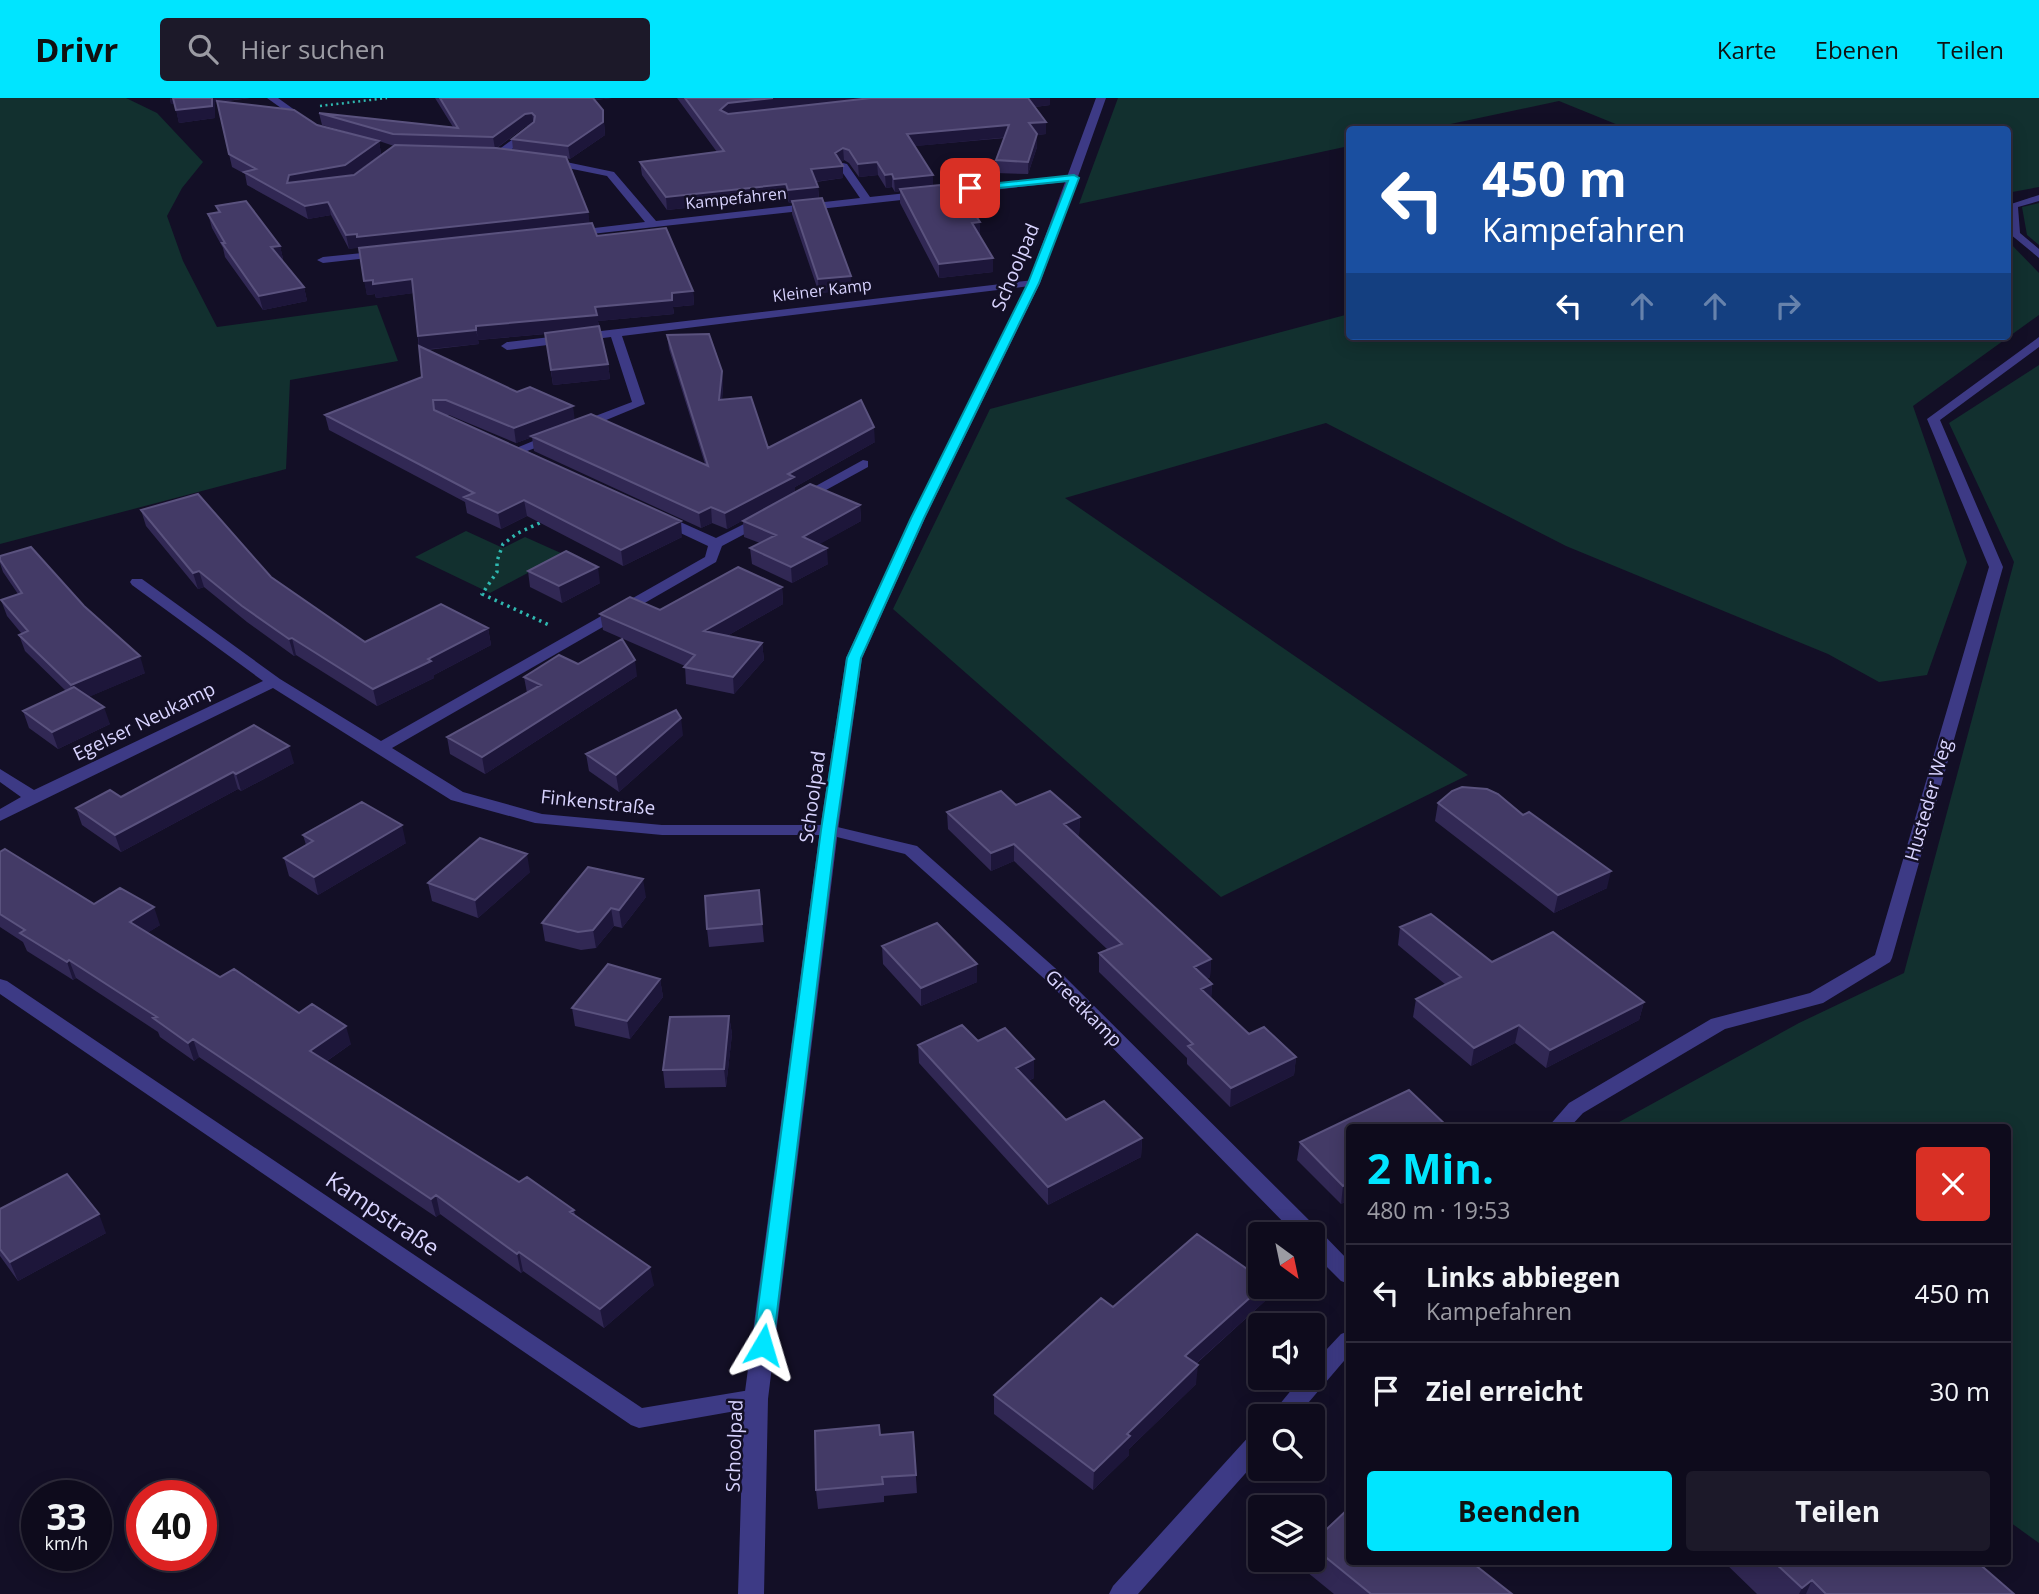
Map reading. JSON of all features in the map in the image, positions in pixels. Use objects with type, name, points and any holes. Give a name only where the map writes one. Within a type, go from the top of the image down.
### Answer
[{"type":"street","points":[[272,98],[311,125]]},
{"type":"street","name":"Schoolpad","points":[[751,1594],[756,1399],[828,830],[854,658],[918,518],[1034,283],[1101,98]]},
{"type":"street","points":[[498,155],[531,130]]},
{"type":"street","points":[[485,155],[511,156]]},
{"type":"street","points":[[537,160],[610,174],[652,223]]},
{"type":"street","points":[[843,166],[866,199]]},
{"type":"street","name":"Kampefahren","points":[[557,234],[1074,178]]},
{"type":"street","points":[[2039,198],[2013,205],[2015,234],[2039,255]]},
{"type":"street","points":[[323,260],[398,253]]},
{"type":"street","name":"Kleiner Kamp","points":[[507,346],[1034,283]]},
{"type":"street","points":[[541,463],[510,449],[639,404],[615,332]]},
{"type":"street","name":"Husteder Weg","points":[[1561,1124],[1576,1108],[1718,1024],[1816,998],[1883,958],[1996,567],[1933,419],[2039,341]]},
{"type":"street","points":[[380,748],[575,637],[783,508],[863,464]]},
{"type":"street","points":[[653,515],[713,551]]},
{"type":"street","name":"Finkenstraße","points":[[137,582],[274,682],[457,796],[541,819],[662,830],[828,830]]},
{"type":"street","name":"Egelser Neukamp","points":[[0,816],[33,797],[274,682]]},
{"type":"street","points":[[0,774],[33,797]]},
{"type":"street","name":"Greetkamp","points":[[828,830],[912,850],[1056,979],[1296,1222]]},
{"type":"street","name":"Kampstraße","points":[[0,985],[639,1418],[756,1399]]},
{"type":"street","points":[[1325,1251],[1346,1272]]},
{"type":"street","points":[[1293,1404],[1346,1343]]},
{"type":"street","points":[[1122,1594],[1248,1453]]},
{"type":"path","points":[[288,111],[387,98]]},
{"type":"path","points":[[553,517],[503,542],[494,557],[496,572],[482,594],[575,637]]},
{"type":"green space","points":[[0,98],[126,98],[157,113],[203,162],[182,188],[167,216],[183,261],[217,327],[377,305],[398,361],[290,380],[286,469],[0,544]]},
{"type":"green space","points":[[1118,98],[2039,98],[2039,187],[2011,192],[2011,126],[1621,126],[1559,101],[1441,126],[1346,126],[1346,147],[1079,204]]},
{"type":"green space","points":[[2039,203],[2039,245],[2027,235],[2022,207]]},
{"type":"green space","points":[[2011,244],[2039,273],[2039,315],[2011,335]]},
{"type":"green space","points":[[1346,315],[1346,340],[2004,340],[1913,406],[1967,562],[1927,675],[1879,682],[1828,654],[1566,546],[1326,423],[1065,498],[1468,775],[1221,897],[893,609],[990,409]]},
{"type":"green space","points":[[2039,365],[2039,1543],[2011,1523],[2011,1124],[1615,1124],[1799,1023],[1904,973],[2014,562],[1949,423]]},
{"type":"green space","points":[[466,531],[503,548],[525,537],[563,554],[490,593],[415,557]]},
{"type":"building","points":[[173,98],[212,98],[212,106],[176,110]]},
{"type":"building","points":[[440,98],[593,98],[603,110],[603,122],[568,146],[512,139],[534,122],[535,116],[532,113],[525,114],[493,137],[393,134],[319,113],[458,128]]},
{"type":"building","points":[[685,98],[773,98],[728,103],[720,110],[728,114],[871,98],[1028,98],[1046,122],[1029,123],[1037,134],[1028,162],[996,160],[1009,125],[907,134],[933,175],[894,179],[892,174],[885,175],[877,162],[858,164],[849,150],[843,148],[835,153],[843,166],[811,169],[818,187],[788,190],[786,184],[666,197],[640,162],[724,151]]},
{"type":"building","points":[[217,101],[294,110],[317,125],[379,141],[345,165],[289,175],[287,183],[354,175],[395,145],[496,148],[566,157],[588,212],[357,237],[357,234],[346,235],[328,202],[305,206],[244,172],[256,169],[229,154]]},
{"type":"building","points":[[940,185],[948,198],[963,196],[980,222],[972,223],[993,258],[939,264],[900,189]]},
{"type":"building","points":[[822,198],[851,276],[818,279],[792,201]]},
{"type":"building","points":[[246,201],[280,246],[271,247],[304,287],[259,296],[222,243],[225,243],[208,214],[220,212],[216,206]]},
{"type":"building","points":[[592,223],[597,236],[666,228],[693,291],[672,293],[672,300],[595,307],[597,315],[476,326],[476,330],[418,336],[412,279],[373,284],[373,280],[364,281],[359,248]]},
{"type":"building","points":[[599,326],[608,364],[551,370],[545,333]]},
{"type":"building","points":[[709,334],[722,371],[719,400],[751,397],[768,448],[861,400],[874,427],[788,474],[794,477],[725,513],[711,507],[699,513],[531,436],[591,414],[708,466],[667,335]]},
{"type":"building","points":[[419,346],[517,392],[530,387],[573,406],[514,428],[446,400],[433,400],[434,410],[681,521],[621,550],[524,500],[498,513],[464,497],[474,493],[325,415],[422,377]]},
{"type":"building","points":[[810,484],[860,505],[803,537],[827,548],[791,567],[750,548],[776,535],[743,521]]},
{"type":"building","points":[[198,494],[271,577],[365,642],[441,604],[488,628],[428,659],[431,661],[373,689],[292,638],[289,639],[199,571],[193,573],[141,510]]},
{"type":"building","points":[[31,547],[84,606],[140,656],[71,685],[19,635],[28,631],[1,600],[22,593],[0,556]]},
{"type":"building","points":[[566,551],[598,567],[559,586],[528,571]]},
{"type":"building","points":[[738,567],[782,587],[704,631],[762,643],[733,677],[684,667],[695,655],[600,614],[630,597],[660,610]]},
{"type":"building","points":[[622,639],[635,660],[482,757],[447,737],[541,685],[524,677],[559,655],[578,664]]},
{"type":"building","points":[[74,687],[104,707],[52,732],[23,711]]},
{"type":"building","points":[[676,710],[681,718],[616,775],[586,754]]},
{"type":"building","points":[[254,725],[289,746],[236,774],[233,772],[115,835],[76,808],[110,790],[121,797]]},
{"type":"building","points":[[1462,787],[1487,789],[1498,794],[1523,815],[1529,812],[1611,871],[1558,895],[1438,803],[1452,791]]},
{"type":"building","points":[[1001,791],[1016,805],[1050,791],[1080,817],[1064,824],[1211,959],[1194,967],[1212,984],[1201,989],[1249,1034],[1264,1027],[1296,1057],[1231,1088],[1188,1046],[1193,1044],[1099,953],[1122,944],[1014,844],[991,853],[947,812]]},
{"type":"building","points":[[362,802],[402,825],[314,877],[284,858],[313,841],[303,835]]},
{"type":"building","points":[[480,838],[527,854],[475,900],[428,883]]},
{"type":"building","points":[[5,849],[94,904],[120,888],[154,907],[130,922],[220,977],[234,969],[299,1013],[312,1004],[346,1026],[310,1051],[519,1182],[527,1177],[574,1210],[570,1212],[650,1267],[600,1309],[519,1252],[517,1254],[436,1195],[431,1199],[193,1039],[188,1043],[153,1018],[157,1017],[69,960],[67,962],[20,933],[25,930],[0,914],[0,852]]},
{"type":"building","points":[[588,867],[643,879],[619,910],[611,908],[593,930],[578,932],[542,923]]},
{"type":"building","points":[[759,890],[762,924],[707,929],[705,896]]},
{"type":"building","points":[[1431,914],[1492,962],[1553,932],[1644,1002],[1550,1050],[1519,1025],[1474,1048],[1416,999],[1461,977],[1400,927]]},
{"type":"building","points":[[937,923],[977,964],[921,988],[882,946]]},
{"type":"building","points":[[608,964],[660,979],[627,1021],[572,1008]]},
{"type":"building","points":[[729,1016],[724,1069],[663,1070],[670,1017]]},
{"type":"building","points":[[962,1025],[978,1041],[1005,1028],[1034,1059],[1016,1068],[1066,1120],[1104,1101],[1142,1138],[1048,1187],[918,1045]]},
{"type":"building","points":[[1409,1090],[1445,1124],[1346,1124],[1346,1184],[1343,1186],[1300,1142]]},
{"type":"building","points":[[67,1174],[99,1214],[10,1262],[0,1249],[0,1209]]},
{"type":"building","points":[[1197,1234],[1248,1270],[1249,1299],[1185,1356],[1198,1365],[1127,1434],[1130,1436],[1094,1471],[994,1395],[1101,1298],[1113,1307]]},
{"type":"building","points":[[879,1425],[880,1435],[913,1432],[916,1475],[882,1477],[883,1484],[816,1490],[815,1431]]},
{"type":"building","points":[[1346,1511],[1346,1565],[1475,1565],[1512,1594],[1371,1594],[1325,1557],[1325,1531]]},
{"type":"building","points":[[1777,1565],[1981,1565],[2014,1594],[1826,1594],[1812,1580],[1802,1588]]},
{"type":"route","points":[[763,1345],[828,830],[854,658],[918,518],[1034,283],[1074,178],[970,188]]}]
